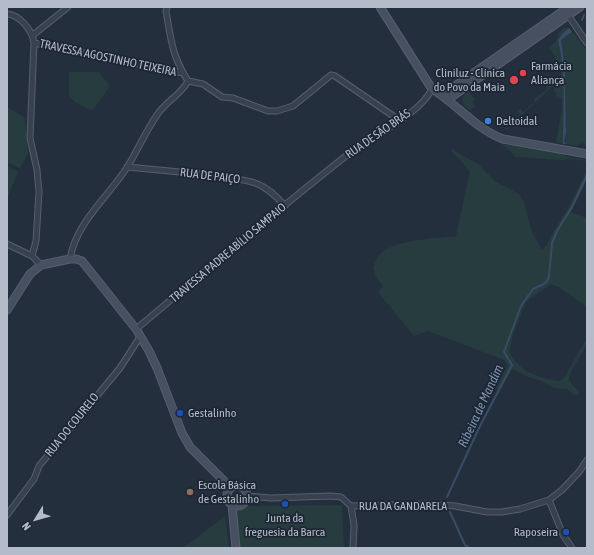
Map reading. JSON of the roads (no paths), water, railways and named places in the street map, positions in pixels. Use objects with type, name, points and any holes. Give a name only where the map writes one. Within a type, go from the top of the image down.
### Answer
[{"type":"street","points":[[33,35],[68,7]]},
{"type":"street","points":[[167,7],[166,11],[173,53],[188,81],[202,84],[222,96],[233,98],[268,111],[277,111],[293,106],[331,75],[335,76],[399,120]]},
{"type":"street","points":[[380,7],[432,89],[482,128],[503,140],[587,154]]},
{"type":"street","points":[[444,97],[569,7]]},
{"type":"street","points":[[444,97],[580,7]]},
{"type":"street","points":[[7,14],[10,14],[25,24],[33,35],[34,43],[30,138],[37,170],[39,192],[36,241],[32,256]]},
{"type":"street","points":[[568,16],[587,43]]},
{"type":"street","name":"TRAVESSA AGOSTINHO TEIXEIRA","points":[[34,43],[183,73]]},
{"type":"street","points":[[70,259],[76,238],[127,167],[157,114],[184,88],[188,81]]},
{"type":"street","name":"RUA DE SÃO BRÁS","points":[[320,176],[424,101],[432,89]]},
{"type":"street","name":"RUA DE PAIÇO","points":[[127,167],[212,176],[256,183],[268,189],[285,206]]},
{"type":"street","name":"TRAVESSA PADRE ABÍLIO SAMPAIO","points":[[136,330],[320,176]]},
{"type":"street","points":[[7,244],[32,256],[41,265]]},
{"type":"street","points":[[7,310],[30,274],[41,265],[70,259],[76,259],[86,265],[136,330],[157,368],[186,440],[196,453],[231,488]]},
{"type":"street","name":"RUA DO COURELO","points":[[7,515],[34,480],[39,466],[120,368],[140,337]]},
{"type":"street","name":"RUA DA GANDARELA","points":[[351,506],[426,504],[455,506],[487,512],[502,512],[520,509],[548,500],[562,490],[579,472],[587,460]]},
{"type":"street","points":[[237,486],[245,490],[247,496],[246,502],[238,507],[229,503],[227,496],[231,488],[237,486]]},
{"type":"street","points":[[247,496],[271,498],[341,497],[351,506],[354,525],[353,548]]},
{"type":"street","points":[[548,500],[563,535],[572,548]]},
{"type":"street","points":[[232,505],[236,548]]},
{"type":"water","points":[[569,28],[572,32],[561,40],[565,70],[566,133],[564,141],[566,144],[563,144],[563,79],[561,53],[558,40]]},
{"type":"waterway","name":"Ribeira de Mandim","points":[[582,20],[584,15]]},
{"type":"waterway","name":"Ribeira de Mandim","points":[[447,497],[479,428],[512,365],[504,352],[521,306],[533,289],[546,283],[549,276],[552,243],[557,231],[572,207],[587,175]]},
{"type":"waterway","points":[[450,512],[465,545],[470,548]]},
{"type":"place","name":"Farmácia Aliança","points":[[523,73]]},
{"type":"place","name":"Cliniluz - Clínica do Povo da Maia","points":[[514,80]]},
{"type":"place","name":"Deltoidal","points":[[488,121]]},
{"type":"place","name":"Gestalinho","points":[[180,413]]},
{"type":"place","name":"Escola Básica de Gestalinho","points":[[190,492]]},
{"type":"place","name":"Junta da freguesia da Barca","points":[[285,504]]},
{"type":"place","name":"Raposeira","points":[[566,532]]}]
